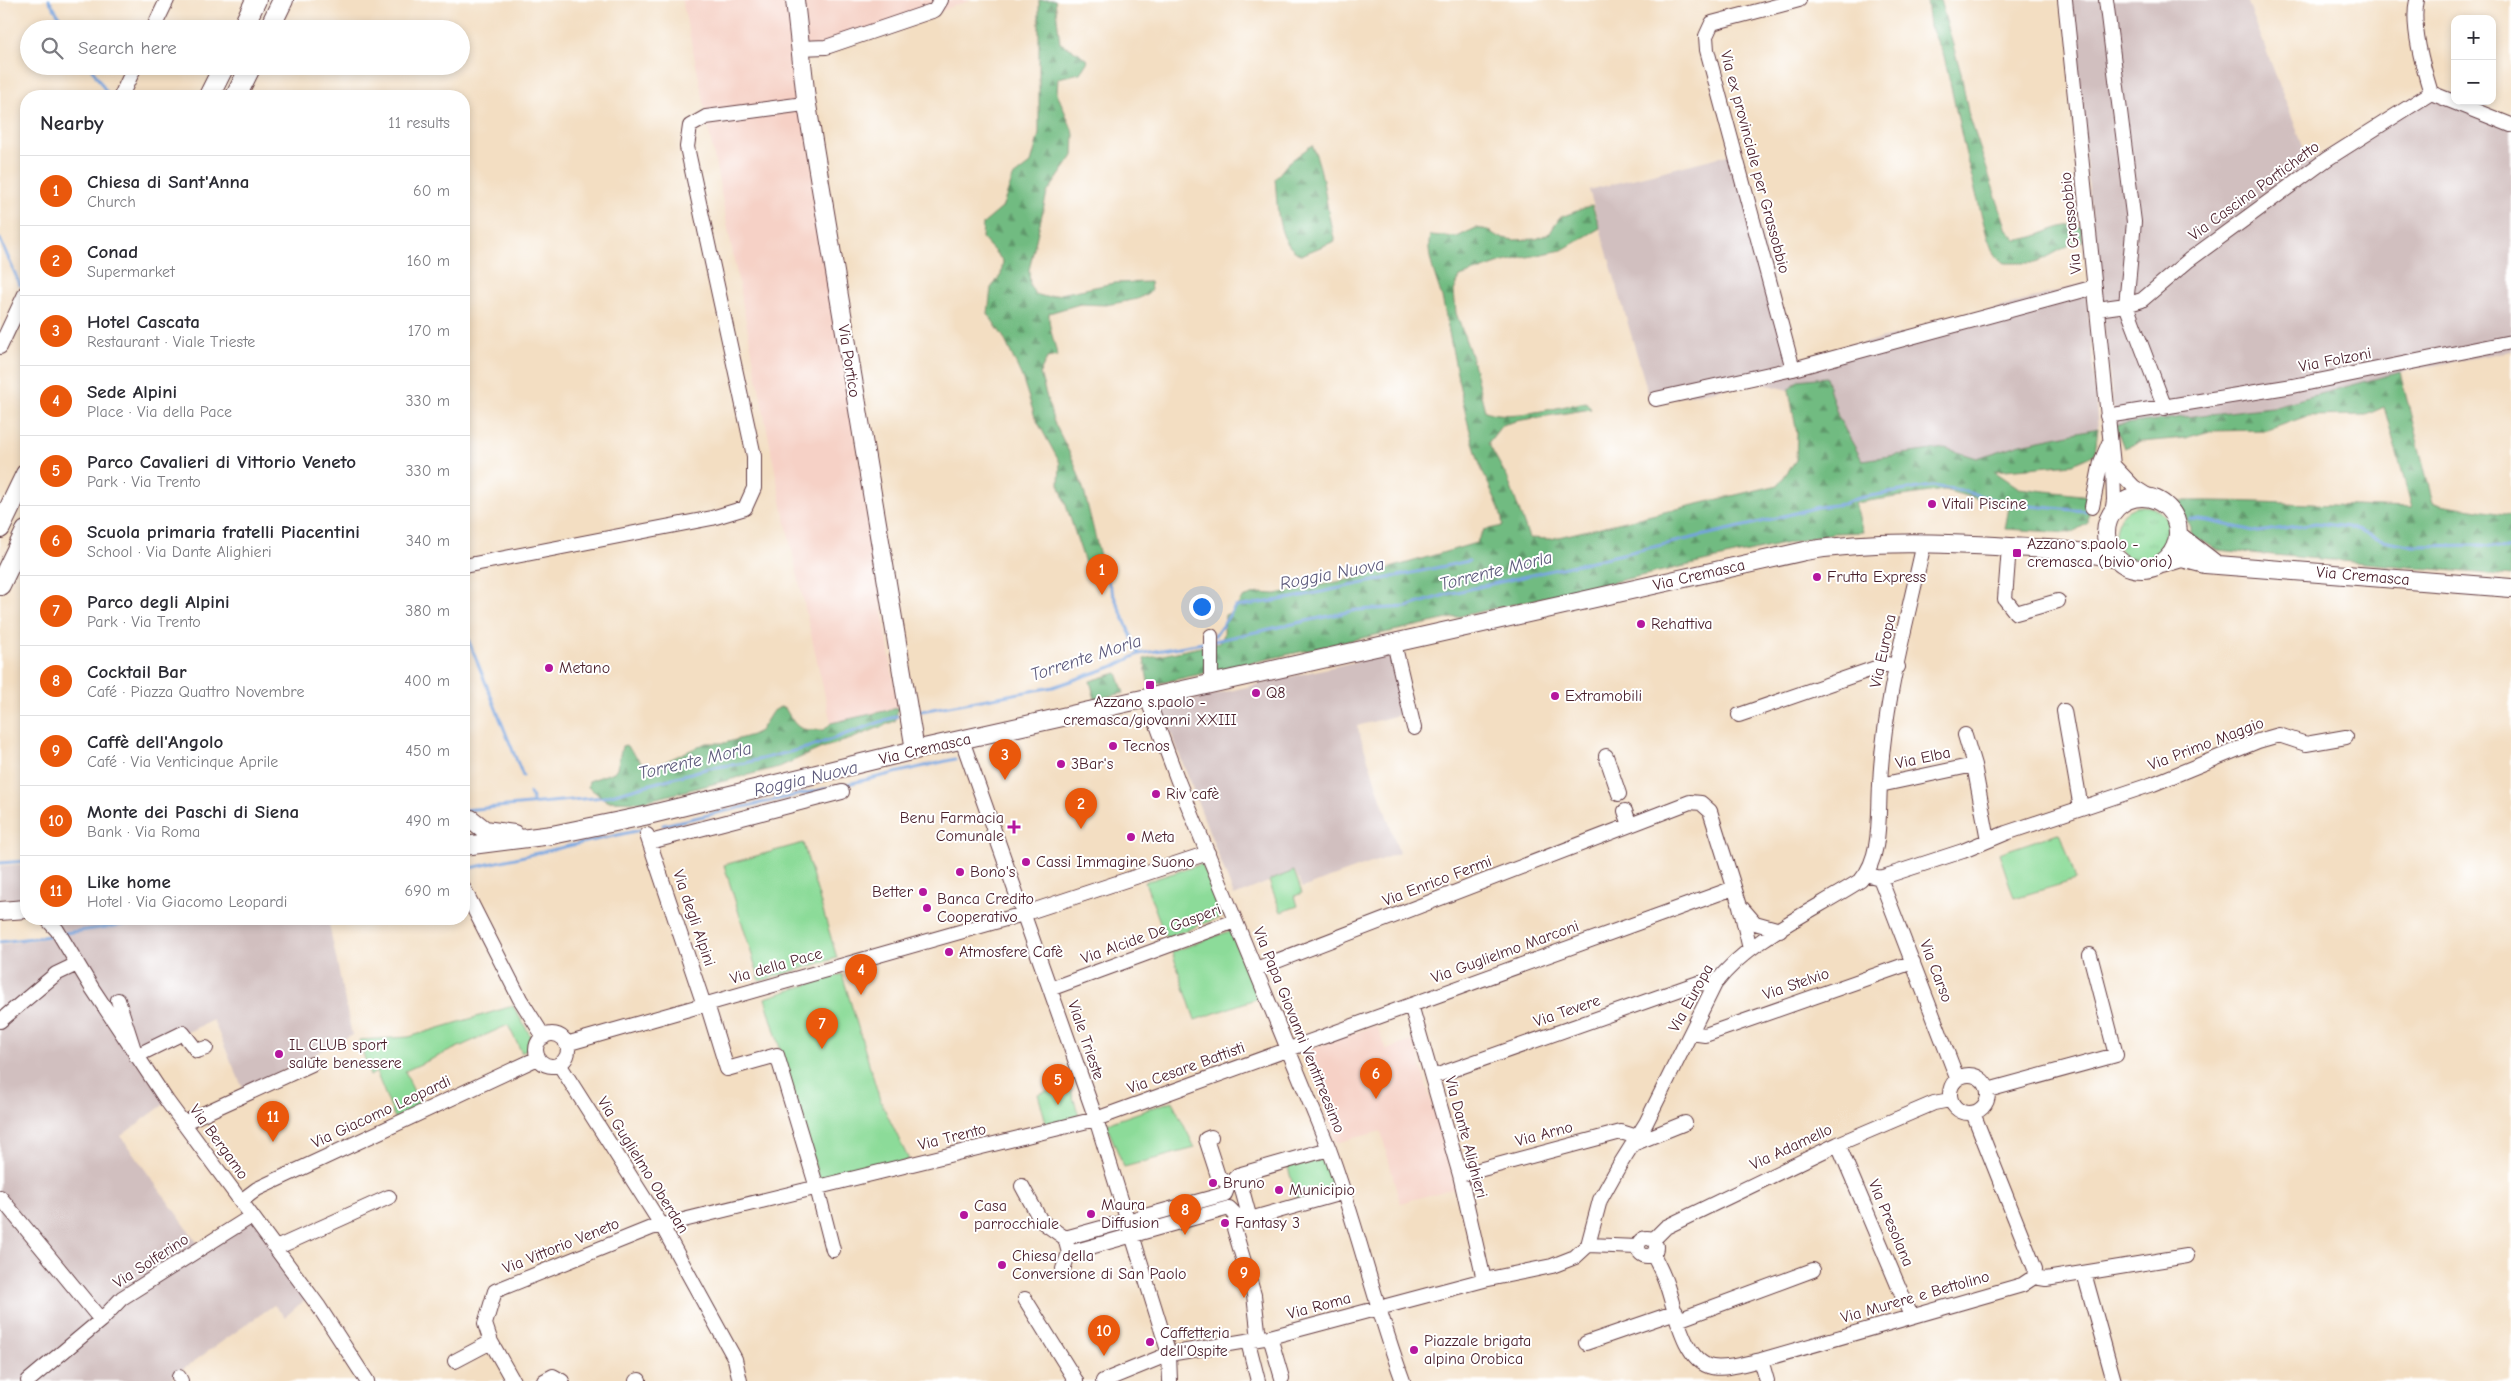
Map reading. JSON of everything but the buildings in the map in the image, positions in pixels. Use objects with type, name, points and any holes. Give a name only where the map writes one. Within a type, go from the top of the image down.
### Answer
[{"type":"highway","points":[[246,20],[256,0]]},
{"type":"highway","points":[[273,20],[282,0]]},
{"type":"highway","points":[[212,90],[220,75]]},
{"type":"highway","points":[[239,90],[246,75]]},
{"type":"highway","points":[[0,528],[20,486]]},
{"type":"highway","points":[[0,585],[20,543]]},
{"type":"main road","name":"Via Portico","points":[[795,0],[806,99],[915,750]]},
{"type":"main road","points":[[2142,497],[2153,499],[2164,505],[2173,514],[2178,535],[2174,552],[2162,564],[2141,570],[2130,568],[2116,559],[2107,542],[2110,518],[2119,505],[2130,499],[2142,497]]},
{"type":"main road","name":"Via Cremasca","points":[[2063,550],[2088,542],[2110,518]]},
{"type":"main road","points":[[2178,535],[2215,564]]},
{"type":"main road","name":"Via Cremasca","points":[[470,845],[552,835],[644,816],[915,750],[1805,551],[1843,546],[1924,543],[2063,550],[2116,559]]},
{"type":"main road","name":"Via Cremasca","points":[[2162,564],[2182,558],[2205,564],[2511,588]]},
{"type":"main road","points":[[909,721],[919,732],[930,739],[944,744]]},
{"type":"main road","name":"Via Cremasca","points":[[470,814],[485,830],[501,834],[552,835]]},
{"type":"main road","points":[[0,911],[20,910]]},
{"type":"street","points":[[157,20],[167,0]]},
{"type":"street","points":[[800,48],[826,47],[935,10],[940,0]]},
{"type":"street","name":"Via ex provinciale per Grassobbio","points":[[1793,369],[1707,50],[1706,36],[1712,23],[1799,0]]},
{"type":"street","name":"Via Grassobbio","points":[[2065,0],[2109,442],[2113,465],[2114,500],[2110,518]]},
{"type":"street","points":[[2106,0],[2134,222],[2126,305],[2165,408]]},
{"type":"street","points":[[2417,0],[2415,10],[2422,65],[2431,93],[2511,124]]},
{"type":"street","points":[[124,90],[131,75]]},
{"type":"street","name":"Via Cascina Portichetto","points":[[2097,309],[2126,305],[2142,300],[2189,260],[2327,159],[2431,93]]},
{"type":"street","points":[[470,565],[712,518],[745,508],[754,488],[754,456],[688,147],[688,136],[690,126],[706,117],[804,104],[806,99]]},
{"type":"street","points":[[1656,399],[1793,369],[2095,287]]},
{"type":"street","points":[[0,347],[20,305]]},
{"type":"street","name":"Via Folzoni","points":[[2107,416],[2293,386],[2511,342]]},
{"type":"street","name":"Via Grassobbio","points":[[2092,507],[2100,462],[2109,442]]},
{"type":"street","points":[[2113,465],[2134,487],[2153,499]]},
{"type":"street","name":"Via Europa","points":[[1588,1244],[1600,1200],[1635,1140],[1715,984],[1729,966],[1750,949],[1861,880],[1866,874],[1877,844],[1886,725],[1924,543]]},
{"type":"street","points":[[2009,547],[2005,599],[2016,613],[2058,601]]},
{"type":"street","points":[[1211,636],[1211,683]]},
{"type":"street","points":[[1394,643],[1414,728]]},
{"type":"street","points":[[1739,715],[1887,664],[1898,666]]},
{"type":"street","name":"Via Papa Giovanni Ventitreesimo","points":[[1147,698],[1235,921],[1329,1149],[1345,1192],[1377,1308],[1403,1381]]},
{"type":"street","points":[[2064,711],[2081,808]]},
{"type":"street","name":"Via Elba","points":[[1965,735],[1974,765],[1988,840]]},
{"type":"street","name":"Via Primo Maggio","points":[[1880,878],[2154,784],[2258,741],[2278,735],[2306,744],[2346,737]]},
{"type":"street","name":"Viale Trieste","points":[[962,740],[1096,1119],[1169,1354],[1170,1381]]},
{"type":"street","points":[[1606,756],[1619,794]]},
{"type":"street","name":"Via Elba","points":[[1880,785],[1974,765]]},
{"type":"street","name":"Via degli Alpini","points":[[706,1004],[648,838],[710,826],[842,792]]},
{"type":"street","name":"Via Enrico Fermi","points":[[1256,969],[1690,802],[1701,803],[1710,811],[1740,906],[1750,949]]},
{"type":"street","points":[[1626,811],[1630,825]]},
{"type":"street","name":"Via della Pace","points":[[566,1044],[1024,914],[1208,853]]},
{"type":"street","points":[[1866,874],[1880,878]]},
{"type":"street","name":"Via Carso","points":[[1880,878],[1957,1078]]},
{"type":"street","name":"Via Guglielmo Marconi","points":[[1289,1050],[1734,888]]},
{"type":"street","points":[[470,901],[520,999],[544,1037]]},
{"type":"street","name":"Via Enrico Fermi","points":[[1740,906],[1755,923],[1780,930]]},
{"type":"street","name":"Via Alcide De Gasperi","points":[[1050,990],[1235,921]]},
{"type":"street","name":"Via Bergamo","points":[[58,925],[77,964],[136,1056],[319,1307],[367,1381]]},
{"type":"street","points":[[1988,1090],[2116,1054],[2090,955]]},
{"type":"street","name":"Via Stelvio","points":[[1691,1033],[1705,1035],[1913,962]]},
{"type":"street","points":[[0,1021],[56,974],[77,964]]},
{"type":"street","name":"Via Tevere","points":[[1432,1077],[1698,983],[1715,984]]},
{"type":"street","name":"Via Bergamo","points":[[118,1000],[136,1056]]},
{"type":"street","points":[[706,1004],[727,1069],[777,1055],[817,1188],[833,1250]]},
{"type":"street","name":"Via Dante Alighieri","points":[[1411,1005],[1460,1175],[1484,1280]]},
{"type":"street","points":[[136,1056],[183,1033],[197,1050],[206,1048]]},
{"type":"street","points":[[557,1036],[566,1044],[566,1057],[559,1064],[546,1065],[538,1058],[537,1046],[544,1037],[557,1036]]},
{"type":"street","name":"Via Cesare Battisti","points":[[1096,1119],[1289,1050]]},
{"type":"street","name":"Via Giacomo Leopardi","points":[[241,1202],[257,1189],[538,1058]]},
{"type":"street","points":[[183,1123],[312,1064]]},
{"type":"street","name":"Via Guglielmo Oberdan","points":[[559,1064],[662,1226],[735,1359],[740,1381]]},
{"type":"street","points":[[1963,1075],[1975,1076],[1981,1079],[1988,1090],[1986,1102],[1979,1111],[1973,1113],[1961,1112],[1950,1100],[1950,1088],[1957,1078],[1963,1075]]},
{"type":"street","name":"Via Adamello","points":[[1654,1240],[1666,1227],[1838,1144],[1934,1103],[1950,1100]]},
{"type":"street","points":[[1973,1113],[2036,1269],[2034,1277]]},
{"type":"street","name":"Via Trento","points":[[662,1226],[1096,1119]]},
{"type":"street","points":[[1635,1140],[1685,1123]]},
{"type":"street","name":"Via Arno","points":[[1460,1175],[1621,1132],[1635,1140]]},
{"type":"street","points":[[1210,1137],[1206,1139],[1218,1176],[1235,1199],[1233,1225],[1254,1296],[1259,1339],[1258,1381]]},
{"type":"street","name":"Via Presolana","points":[[1838,1144],[1911,1316]]},
{"type":"street","points":[[1069,1253],[1132,1236],[1235,1199],[1329,1149]]},
{"type":"street","points":[[1022,1186],[1040,1221],[1065,1238],[1128,1222],[1235,1199],[1345,1192]]},
{"type":"street","points":[[0,1197],[101,1320]]},
{"type":"street","points":[[276,1248],[389,1197]]},
{"type":"street","name":"Via Solferino","points":[[28,1381],[101,1320],[122,1298],[252,1216]]},
{"type":"street","name":"Via Vittorio Veneto","points":[[513,1381],[491,1342],[485,1324],[495,1291],[651,1228],[662,1226]]},
{"type":"street","points":[[1653,1254],[1647,1257],[1640,1254],[1637,1247],[1640,1240],[1646,1237],[1654,1240]]},
{"type":"street","points":[[1063,1268],[1069,1253],[1065,1238]]},
{"type":"street","name":"Via Murere e Bettolino","points":[[1654,1240],[1657,1247],[1653,1254],[1666,1283],[1686,1344],[1698,1360],[1711,1368],[1734,1366],[1761,1360],[2022,1285],[2034,1277],[2046,1279],[2187,1256]]},
{"type":"street","points":[[1377,1308],[1484,1280],[1552,1266],[1575,1257],[1588,1244],[1637,1247]]},
{"type":"street","points":[[1586,1343],[1677,1316],[1813,1270]]},
{"type":"street","points":[[2084,1273],[2114,1381]]},
{"type":"street","points":[[1025,1299],[1076,1381]]},
{"type":"street","name":"Via Roma","points":[[1103,1381],[1169,1354],[1259,1339],[1377,1308]]},
{"type":"street","name":"Via Roma","points":[[1259,1339],[1282,1378]]},
{"type":"street","points":[[455,1361],[491,1342]]},
{"type":"street","points":[[1761,1360],[1767,1381]]},
{"type":"street","points":[[544,1381],[554,1376],[562,1381]]},
{"type":"shaded area","points":[[682,0],[971,0],[796,63],[898,708],[831,723],[781,501]]},
{"type":"shaded area","points":[[2068,0],[2247,0],[2309,162],[2431,86],[2451,94],[2451,105],[2478,105],[2511,118],[2511,351],[2400,372],[2272,407],[2115,425]]},
{"type":"shaded area","points":[[1739,152],[1781,310],[1800,359],[1957,320],[2086,283],[2098,428],[2021,444],[1977,458],[1945,448],[1862,460],[1838,417],[1826,377],[1798,380],[1789,390],[1755,382],[1651,403],[1589,190]]},
{"type":"shaded area","points":[[1392,653],[1406,713],[1357,726],[1399,853],[1302,888],[1295,871],[1234,896],[1161,707]]},
{"type":"shaded area","points":[[20,864],[20,899],[0,899],[0,866]]},
{"type":"shaded area","points":[[45,925],[329,925],[352,1035],[244,1091],[213,1020],[137,1056],[170,1100],[121,1136],[199,1245],[251,1211],[309,1296],[285,1317],[274,1305],[172,1377],[174,1381],[0,1381],[0,945],[54,937]]},
{"type":"shaded area","points":[[1376,1025],[1386,1050],[1414,1040],[1455,1188],[1400,1203],[1381,1131],[1336,1143],[1305,1051]]},
{"type":"green space","points":[[1039,0],[1055,0],[1060,43],[1079,53],[1088,61],[1080,73],[1058,78],[1057,93],[1074,134],[1073,156],[1047,193],[1029,270],[1030,286],[1035,294],[1046,297],[1114,283],[1150,282],[1151,291],[1138,299],[1106,305],[1080,304],[1049,313],[1057,356],[1047,358],[1040,373],[1053,420],[1074,462],[1084,491],[1101,560],[1088,572],[1059,484],[1060,463],[1035,417],[1022,377],[1004,338],[988,314],[991,288],[1001,275],[1003,261],[982,238],[983,224],[1002,208],[1013,177],[1031,163],[1039,134]]},
{"type":"green space","points":[[1927,0],[1940,0],[1961,73],[1968,112],[2007,230],[2016,240],[2066,226],[2082,226],[2083,241],[2077,241],[2036,263],[2004,263],[1994,255],[1987,236],[1966,155],[1944,56],[1930,26]]},
{"type":"green space","points":[[1312,145],[1323,180],[1335,241],[1301,255],[1286,242],[1282,232],[1279,222],[1275,179],[1288,163]]},
{"type":"green space","points":[[1592,205],[1600,228],[1562,250],[1503,262],[1460,277],[1454,291],[1456,313],[1471,355],[1485,411],[1508,415],[1521,414],[1586,402],[1591,409],[1502,425],[1488,443],[1508,479],[1529,538],[1550,539],[1778,485],[1796,460],[1797,434],[1789,390],[1798,380],[1826,377],[1838,417],[1862,460],[1945,448],[1977,458],[2021,444],[2098,428],[2095,454],[2073,464],[1994,471],[2019,488],[2090,496],[2088,523],[2071,533],[2005,529],[2009,507],[1944,490],[1855,503],[1863,532],[1833,533],[1156,684],[1154,681],[1148,682],[1144,659],[1219,643],[1224,635],[1225,615],[1232,612],[1243,598],[1258,593],[1276,594],[1356,578],[1476,543],[1484,530],[1503,526],[1496,502],[1479,462],[1468,423],[1443,302],[1429,252],[1430,235],[1457,237],[1476,228],[1488,230],[1498,237],[1514,240],[1536,239],[1550,233],[1559,218]]},
{"type":"green space","points":[[2400,372],[2433,503],[2511,515],[2511,576],[2217,550],[2193,535],[2179,501],[2266,502],[2412,508],[2384,407],[2366,415],[2307,416],[2268,430],[2210,431],[2185,438],[2141,442],[2124,448],[2115,425],[2272,407]]},
{"type":"green space","points":[[2137,506],[2149,506],[2163,514],[2171,528],[2169,545],[2163,554],[2149,562],[2137,562],[2127,557],[2120,550],[2115,540],[2115,528],[2120,518],[2127,511]]},
{"type":"green space","points":[[1117,673],[1124,693],[1095,699],[1090,681]]},
{"type":"green space","points":[[780,707],[785,708],[800,728],[816,730],[824,730],[831,723],[898,708],[895,721],[851,739],[822,748],[779,767],[666,796],[639,802],[607,801],[588,787],[589,781],[614,772],[617,768],[622,746],[626,745],[643,764],[658,765],[706,743],[725,743],[752,735],[760,731],[772,712]]},
{"type":"green space","points":[[2058,833],[2061,834],[2076,880],[2014,898],[1999,853]]},
{"type":"green space","points":[[803,843],[837,958],[760,981],[724,865]]},
{"type":"green space","points":[[1202,864],[1224,916],[1166,938],[1145,882]]},
{"type":"green space","points":[[1294,871],[1302,893],[1295,896],[1298,906],[1281,912],[1269,881]]},
{"type":"green space","points":[[1230,931],[1258,998],[1195,1020],[1172,952]]},
{"type":"green space","points":[[842,974],[880,1100],[909,1160],[820,1182],[765,998]]},
{"type":"green space","points":[[513,1006],[530,1035],[528,1048],[522,1053],[508,1025],[405,1071],[420,1106],[395,1118],[376,1072],[370,1076],[359,1040],[409,1037]]},
{"type":"green space","points":[[1069,1084],[1079,1116],[1047,1126],[1038,1094]]},
{"type":"green space","points":[[1172,1101],[1195,1148],[1124,1167],[1106,1124]]},
{"type":"green space","points":[[1323,1157],[1336,1191],[1297,1201],[1288,1167]]},
{"type":"waterway","points":[[49,0],[61,20]]},
{"type":"waterway","points":[[96,75],[105,90]]},
{"type":"waterway","points":[[0,239],[20,285]]},
{"type":"waterway","name":"Torrente Morla","points":[[1214,641],[1357,610],[1407,607],[1448,594],[1753,524],[1818,507],[1843,504],[1858,498],[1932,486],[1960,490],[2008,504],[2085,511]]},
{"type":"waterway","name":"Torrente Morla","points":[[2190,519],[2209,521],[2258,532],[2316,523],[2348,527],[2383,540],[2413,546],[2481,545],[2511,549]]},
{"type":"waterway","name":"Roggia Nuova","points":[[1215,636],[1235,607],[1292,598],[1469,561]]},
{"type":"waterway","points":[[1102,568],[1139,654]]},
{"type":"waterway","name":"Torrente Morla","points":[[916,712],[1053,687],[1117,665],[1139,654],[1208,642]]},
{"type":"waterway","points":[[470,644],[523,776]]},
{"type":"waterway","name":"Torrente Morla","points":[[470,809],[604,797],[709,768],[745,763],[810,747],[897,716]]},
{"type":"waterway","name":"Roggia Nuova","points":[[839,786],[955,759]]},
{"type":"waterway","name":"Roggia Nuova","points":[[663,825],[833,787]]},
{"type":"waterway","points":[[530,793],[534,804]]},
{"type":"waterway","name":"Roggia Nuova","points":[[470,868],[640,830]]},
{"type":"waterway","name":"Torrente Morla","points":[[0,863],[20,861]]},
{"type":"waterway","name":"Roggia Nuova","points":[[65,933],[122,925]]},
{"type":"waterway","name":"Roggia Nuova","points":[[0,942],[50,936]]},
{"type":"place","name":"Vitali Piscine","points":[[1932,504]]},
{"type":"place","name":"Azzano s.paolo - cremasca (bivio orio)","points":[[2017,553]]},
{"type":"place","name":"Frutta Express","points":[[1817,577]]},
{"type":"place","name":"Chiesa di Sant'Anna","points":[[1102,595]]},
{"type":"place","name":"Rehattiva","points":[[1641,624]]},
{"type":"place","name":"Metano","points":[[549,668]]},
{"type":"place","name":"Azzano s.paolo - cremasca/giovanni XXIII","points":[[1150,685]]},
{"type":"place","name":"Q8","points":[[1256,693]]},
{"type":"place","name":"Extramobili","points":[[1555,696]]},
{"type":"place","name":"Tecnos","points":[[1113,746]]},
{"type":"place","name":"3Bar's","points":[[1061,764]]},
{"type":"place","name":"Hotel Cascata","points":[[1005,780]]},
{"type":"place","name":"Riv cafè","points":[[1156,794]]},
{"type":"place","name":"Benu Farmacia Comunale","points":[[1014,827]]},
{"type":"place","name":"Conad","points":[[1081,829]]},
{"type":"place","name":"Meta","points":[[1131,837]]},
{"type":"place","name":"Cassi Immagine Suono","points":[[1026,862]]},
{"type":"place","name":"Bono's","points":[[960,872]]},
{"type":"place","name":"Better","points":[[923,892]]},
{"type":"place","name":"Banca Credito Cooperativo","points":[[927,908]]},
{"type":"place","name":"Atmosfere Cafè","points":[[949,952]]},
{"type":"place","name":"Sede Alpini","points":[[861,995]]},
{"type":"place","name":"Parco degli Alpini","points":[[822,1049]]},
{"type":"place","name":"IL CLUB sport salute benessere","points":[[279,1054]]},
{"type":"place","name":"Scuola primaria fratelli Piacentini","points":[[1376,1099]]},
{"type":"place","name":"Parco Cavalieri di Vittorio Veneto","points":[[1058,1105]]},
{"type":"place","name":"Like home","points":[[273,1142]]},
{"type":"place","name":"Bruno","points":[[1213,1183]]},
{"type":"place","name":"Municipio","points":[[1279,1190]]},
{"type":"place","name":"Maura Diffusion","points":[[1091,1214]]},
{"type":"place","name":"Casa parrocchiale","points":[[964,1215]]},
{"type":"place","name":"Fantasy 3","points":[[1225,1223]]},
{"type":"place","name":"Cocktail Bar","points":[[1185,1235]]},
{"type":"place","name":"Chiesa della Conversione di San Paolo","points":[[1002,1265]]},
{"type":"place","name":"Caffè dell'Angolo","points":[[1244,1298]]},
{"type":"place","name":"Caffetteria dell'Ospite","points":[[1150,1342]]},
{"type":"place","name":"Piazzale brigata alpina Orobica","points":[[1414,1350]]},
{"type":"place","name":"Monte dei Paschi di Siena","points":[[1104,1356]]}]
